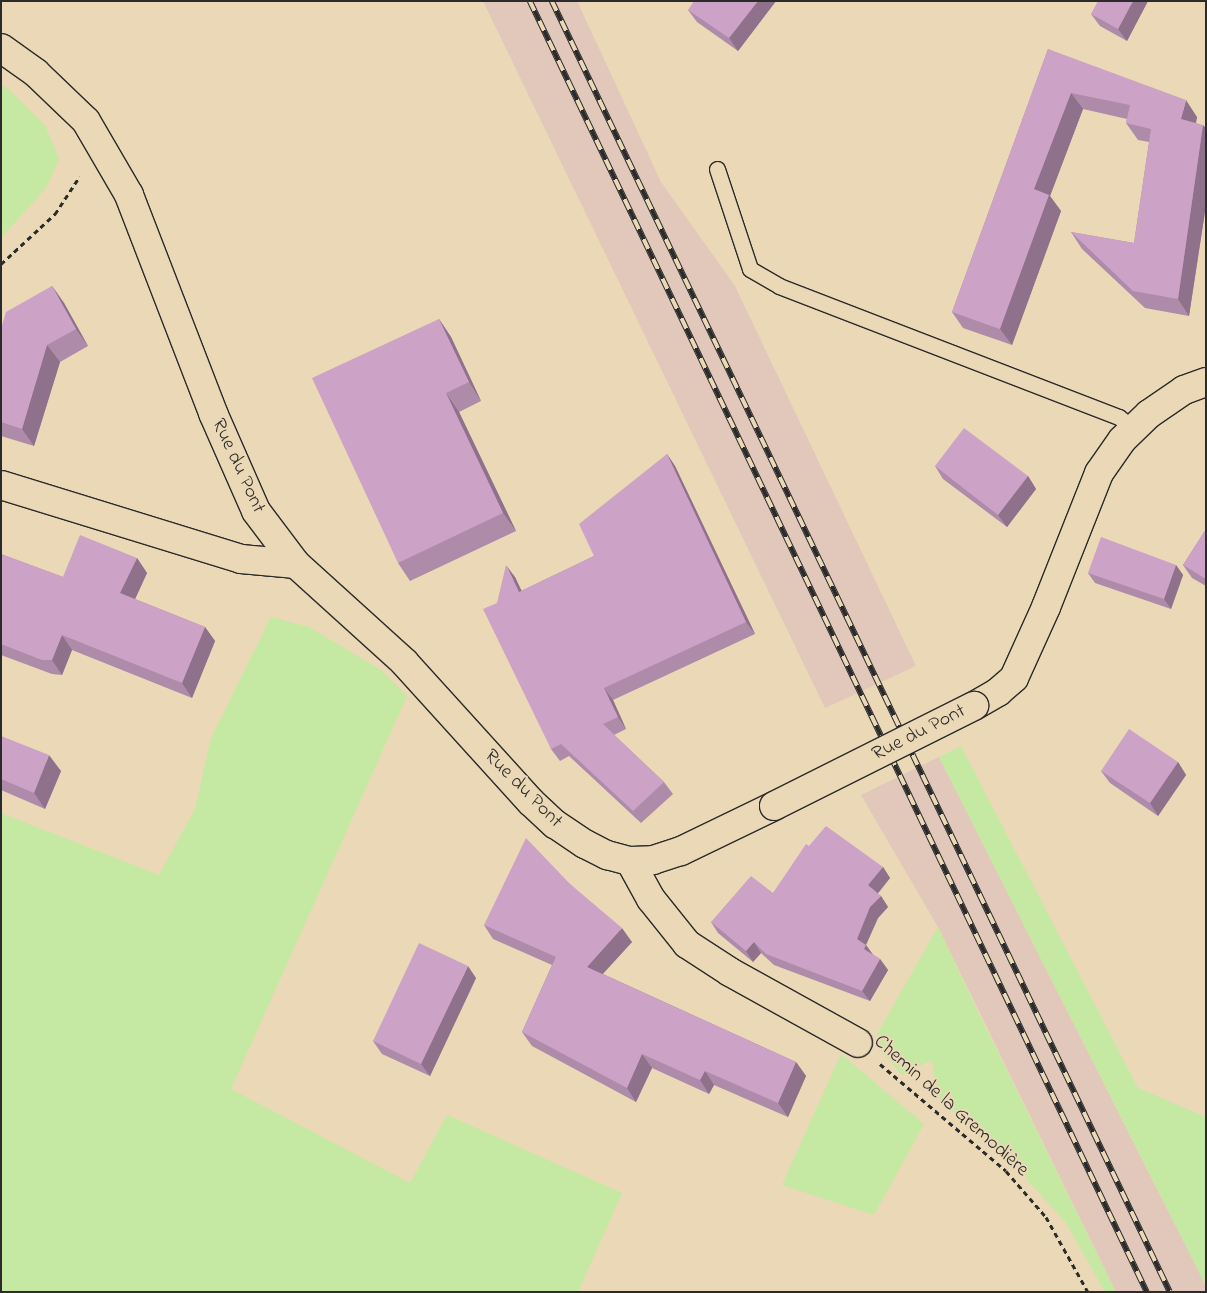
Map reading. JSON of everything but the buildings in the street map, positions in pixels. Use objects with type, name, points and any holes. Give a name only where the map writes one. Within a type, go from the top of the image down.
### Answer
[{"type":"street","name":"Rue du Pont","points":[[1,48],[36,73],[79,114],[129,194],[213,413],[256,511],[296,564],[404,662],[531,802],[555,824],[607,855],[630,861],[653,860],[680,852],[974,706],[998,692],[1014,678],[1032,642],[1099,473],[1122,440],[1134,429],[1184,390],[1206,382]]},
{"type":"street","points":[[1,485],[241,559],[296,564]]},
{"type":"street","points":[[630,861],[651,899],[687,944],[730,972],[858,1043]]},
{"type":"lane","points":[[717,169],[750,270],[779,286],[1119,417],[1134,429]]},
{"type":"path","points":[[1,264],[55,214],[98,142]]},
{"type":"path","name":"Chemin de la Gremodière","points":[[858,1043],[1006,1171],[1046,1217],[1088,1292]]},
{"type":"shaded area","points":[[483,1],[577,1],[661,182],[735,286],[916,666],[825,708]]},
{"type":"shaded area","points":[[939,757],[1206,1286],[1206,1292],[1116,1292],[938,927],[861,795]]},
{"type":"green space","points":[[1,86],[6,87],[45,125],[59,159],[46,188],[1,238]]},
{"type":"green space","points":[[271,617],[309,627],[381,670],[407,696],[231,1089],[410,1183],[447,1115],[622,1193],[578,1292],[1,1292],[1,813],[159,875],[195,809],[211,738]]},
{"type":"green space","points":[[961,746],[1138,1088],[1206,1117],[1206,1286],[939,757]]},
{"type":"green space","points":[[938,927],[1116,1292],[1105,1292],[1066,1223],[1007,1157],[936,1097],[932,1060],[902,1075],[880,1050],[876,1036]]},
{"type":"green space","points":[[841,1054],[924,1124],[874,1215],[782,1185]]},
{"type":"railway","points":[[530,1],[1147,1292]]},
{"type":"railway","points":[[552,1],[1170,1292]]}]
